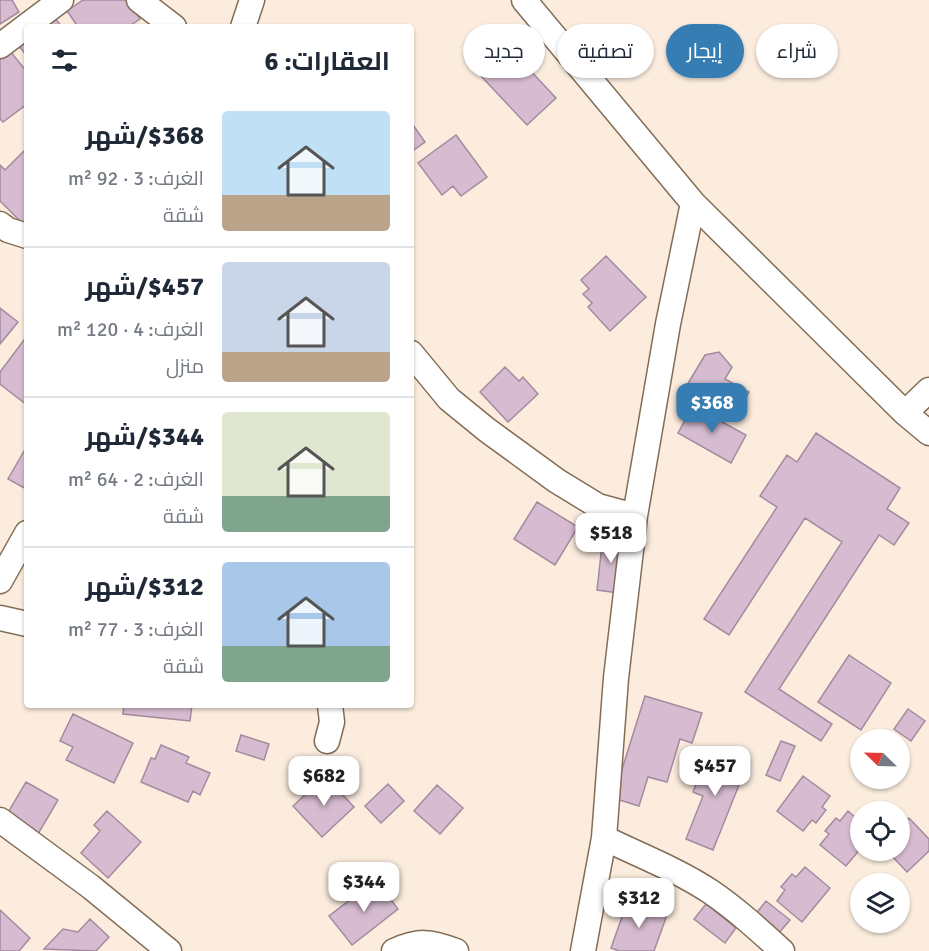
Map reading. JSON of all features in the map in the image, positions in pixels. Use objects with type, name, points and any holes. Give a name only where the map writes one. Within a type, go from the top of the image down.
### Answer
[{"type":"street","points":[[29,24],[61,0]]},
{"type":"street","points":[[139,0],[170,24]]},
{"type":"street","points":[[244,24],[252,0]]},
{"type":"street","points":[[524,0],[693,203],[905,413],[929,433]]},
{"type":"street","points":[[0,46],[24,28]]},
{"type":"street","points":[[583,951],[604,838],[616,678],[635,516],[668,324],[693,203]]},
{"type":"street","points":[[0,224],[8,230],[24,235]]},
{"type":"street","points":[[414,357],[449,399],[548,475],[598,506],[635,516]]},
{"type":"street","points":[[905,413],[929,390]]},
{"type":"street","points":[[0,581],[24,538]]},
{"type":"street","points":[[0,618],[24,623]]},
{"type":"street","points":[[327,741],[332,722],[330,708]]},
{"type":"street","points":[[0,820],[91,887],[169,951]]},
{"type":"street","points":[[604,838],[686,877],[711,892],[744,917],[782,951]]},
{"type":"street","points":[[394,951],[413,943],[437,944],[456,951]]},
{"type":"building","points":[[0,0],[12,0],[19,12],[0,24]]},
{"type":"building","points":[[83,0],[128,0],[140,19],[132,24],[76,24],[67,11]]},
{"type":"building","points":[[54,17],[60,24],[45,24]]},
{"type":"building","points":[[24,40],[24,52],[18,45]]},
{"type":"building","points":[[10,51],[24,68],[24,106],[3,122],[0,119],[0,59]]},
{"type":"building","points":[[483,78],[537,78],[556,98],[527,125]]},
{"type":"building","points":[[414,126],[425,142],[414,150]]},
{"type":"building","points":[[456,135],[487,177],[461,196],[453,186],[442,195],[418,163]]},
{"type":"building","points":[[24,151],[24,225],[0,201],[0,165],[5,170]]},
{"type":"building","points":[[606,256],[646,297],[610,331],[588,307],[592,303],[583,294],[589,289],[581,280]]},
{"type":"building","points":[[0,308],[18,322],[0,344]]},
{"type":"building","points":[[24,340],[24,403],[0,384],[0,372]]},
{"type":"building","points":[[719,352],[732,367],[725,379],[749,392],[737,414],[687,385],[705,355]]},
{"type":"building","points":[[505,367],[519,381],[523,377],[538,394],[508,422],[480,392]]},
{"type":"building","points":[[693,406],[746,435],[731,463],[678,433]]},
{"type":"building","points":[[816,433],[900,488],[887,509],[909,523],[894,545],[879,535],[779,689],[832,724],[821,741],[745,692],[842,542],[805,518],[729,635],[704,619],[777,507],[760,496],[787,455],[797,462]]},
{"type":"building","points":[[24,451],[24,488],[8,479]]},
{"type":"building","points":[[537,502],[578,527],[555,565],[514,539]]},
{"type":"building","points":[[603,536],[624,538],[618,593],[597,590]]},
{"type":"building","points":[[849,655],[891,683],[862,729],[818,702]]},
{"type":"building","points":[[645,696],[702,713],[692,743],[680,739],[667,782],[648,777],[639,806],[613,798]]},
{"type":"building","points":[[124,708],[192,708],[190,721],[123,714]]},
{"type":"building","points":[[908,709],[925,721],[911,741],[910,729],[894,729]]},
{"type":"building","points":[[73,714],[133,743],[114,783],[66,760],[73,747],[60,741]]},
{"type":"building","points":[[241,735],[269,744],[264,760],[236,751]]},
{"type":"building","points":[[781,741],[795,746],[780,781],[766,775]]},
{"type":"building","points":[[161,745],[189,757],[186,763],[210,773],[200,795],[193,791],[188,802],[141,782],[151,758],[155,759]]},
{"type":"building","points":[[709,750],[747,765],[713,850],[686,839],[703,796],[693,792]]},
{"type":"building","points":[[325,776],[354,807],[322,837],[293,806]]},
{"type":"building","points":[[803,776],[830,796],[822,807],[826,810],[816,823],[812,820],[803,831],[777,811]]},
{"type":"building","points":[[26,782],[58,800],[38,834],[6,816]]},
{"type":"building","points":[[388,784],[404,801],[381,823],[365,806]]},
{"type":"building","points":[[437,785],[463,808],[440,834],[414,811]]},
{"type":"building","points":[[107,811],[141,842],[108,878],[81,853],[100,831],[94,825]]},
{"type":"building","points":[[848,811],[850,813],[850,861],[846,866],[820,845],[829,834],[825,831],[836,818],[840,821]]},
{"type":"building","points":[[910,819],[929,839],[929,851],[907,872],[897,861],[910,861]]},
{"type":"building","points":[[805,867],[830,888],[802,922],[777,901],[785,890],[781,887],[792,874],[796,877]]},
{"type":"building","points":[[376,880],[398,909],[352,945],[329,916]]},
{"type":"building","points":[[628,900],[667,915],[654,951],[619,951],[611,948]]},
{"type":"building","points":[[766,901],[790,920],[778,934],[755,915]]},
{"type":"building","points":[[706,904],[736,928],[725,943],[694,919]]},
{"type":"building","points":[[0,910],[30,938],[19,951],[0,951]]},
{"type":"building","points":[[90,919],[109,937],[96,951],[44,949],[63,929],[78,932]]}]
